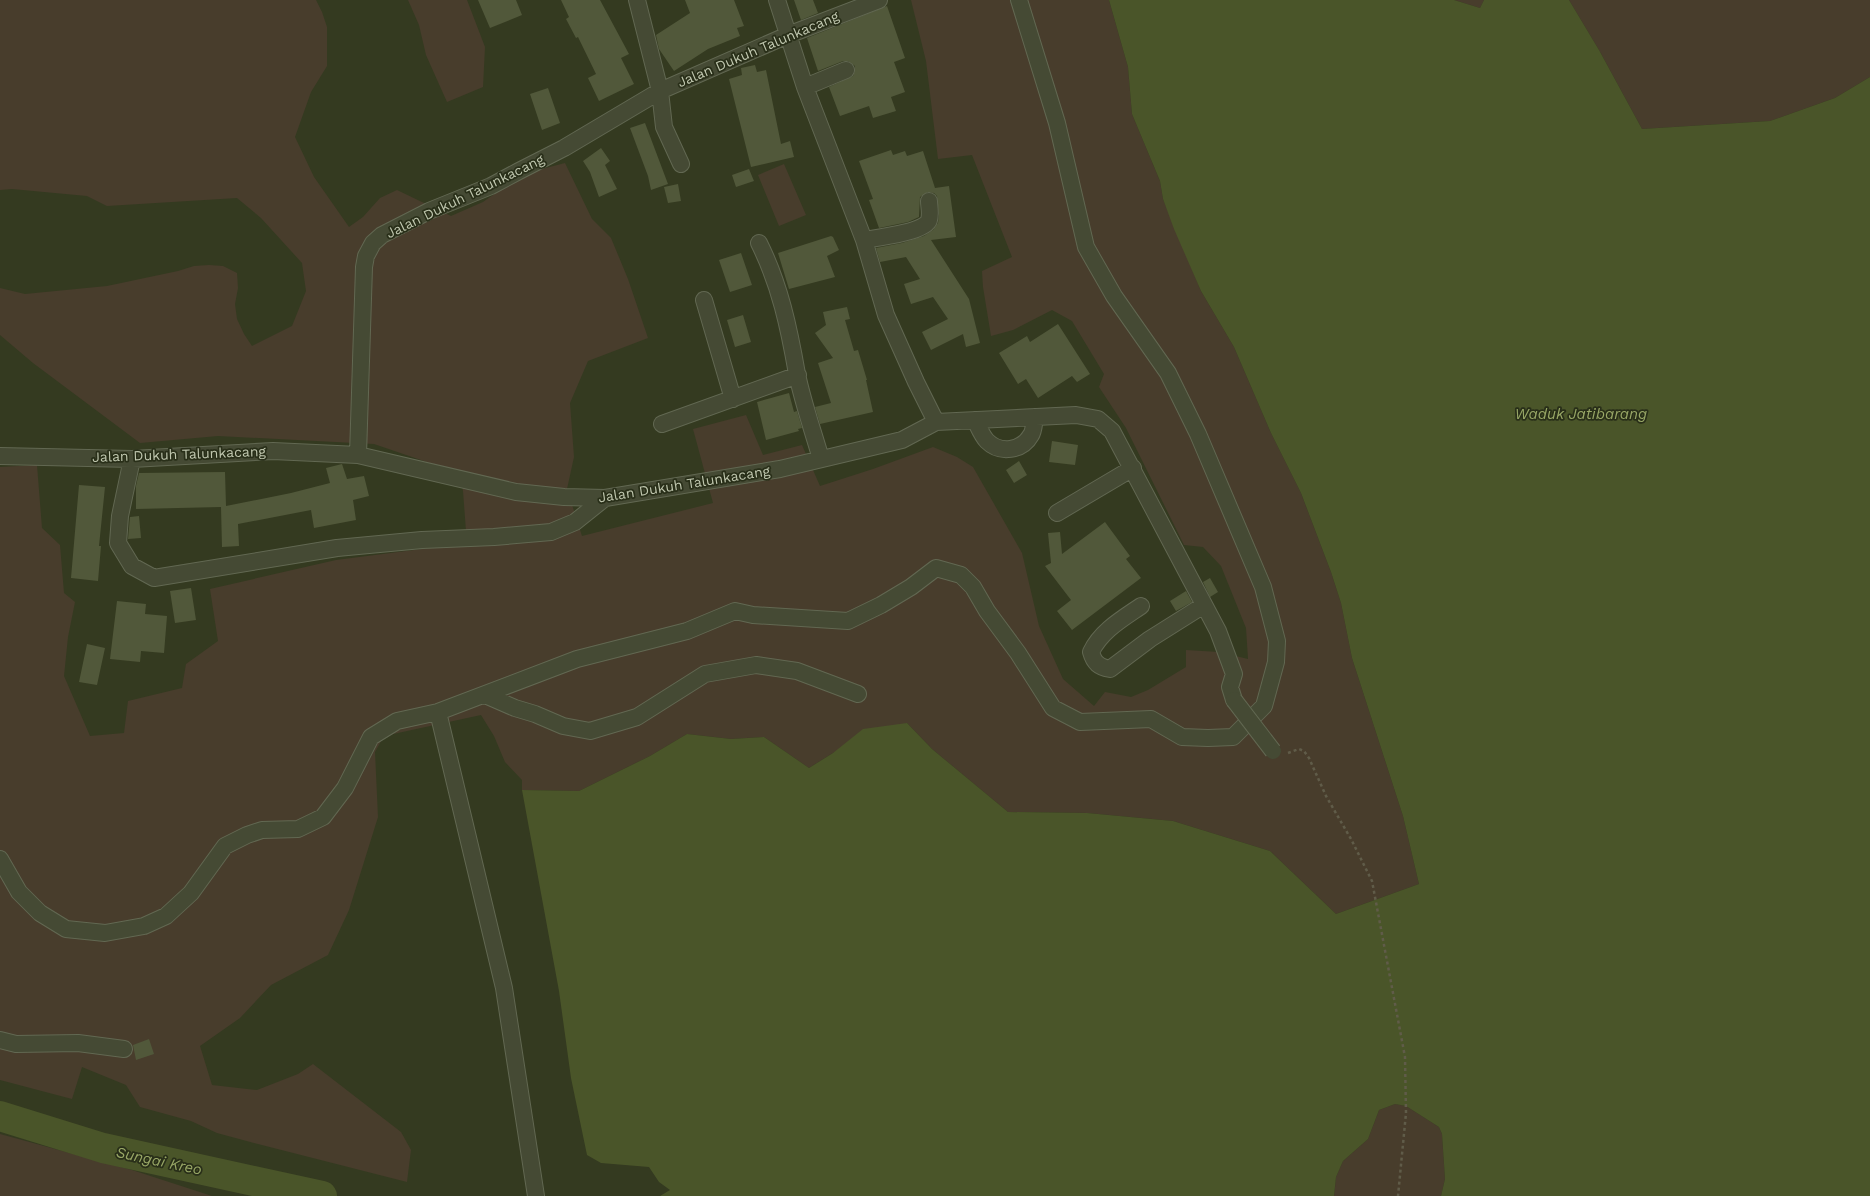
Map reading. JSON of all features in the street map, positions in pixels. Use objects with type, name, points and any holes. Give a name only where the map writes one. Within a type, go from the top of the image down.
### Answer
[{"type":"street","name":"Jalan Dukuh Talunkacang","points":[[637,0],[660,92]]},
{"type":"street","points":[[777,0],[805,87],[864,240],[886,315],[936,422],[1076,415],[1098,419],[1112,431],[1133,468],[1218,631],[1234,674],[1230,688],[1234,700],[1273,751]]},
{"type":"street","name":"Jalan Dukuh Talunkacang","points":[[358,455],[364,267],[366,256],[373,243],[382,235],[429,212],[491,186],[660,92],[788,35],[879,0]]},
{"type":"street","points":[[0,859],[19,892],[40,913],[66,929],[105,933],[144,926],[166,916],[191,893],[225,846],[247,835],[262,830],[298,829],[323,817],[345,788],[371,737],[397,721],[439,715],[485,694],[577,660],[687,631],[735,611],[753,615],[848,621],[881,605],[911,587],[936,568],[961,575],[973,586],[986,611],[1018,653],[1054,708],[1080,722],[1151,719],[1182,737],[1233,737],[1264,706],[1276,662],[1277,640],[1263,586],[1198,434],[1168,373],[1114,296],[1086,247],[1057,123],[1019,0]]},
{"type":"street","points":[[805,87],[846,70]]},
{"type":"street","points":[[660,92],[664,127],[681,164]]},
{"type":"street","points":[[864,240],[911,231],[925,226],[929,221],[929,201]]},
{"type":"street","points":[[759,243],[768,262],[781,298],[791,336],[798,375],[821,459]]},
{"type":"street","points":[[704,300],[733,399]]},
{"type":"street","points":[[662,424],[798,375]]},
{"type":"street","points":[[975,420],[986,441],[995,447],[1012,450],[1032,435],[1035,417]]},
{"type":"street","name":"Jalan Dukuh Talunkacang","points":[[0,456],[132,459],[273,451],[358,455],[516,492],[564,497],[604,498],[780,470],[902,440],[936,422]]},
{"type":"street","points":[[132,459],[120,516],[118,543],[132,566],[154,578],[337,548],[422,540],[494,538],[551,532],[575,522],[604,498]]},
{"type":"street","points":[[1057,513],[1133,468]]},
{"type":"street","points":[[1141,606],[1114,624],[1096,642],[1091,652],[1094,660],[1101,667],[1110,669],[1150,639],[1204,605]]},
{"type":"street","points":[[485,694],[515,708],[535,714],[563,726],[590,731],[637,717],[706,674],[756,665],[797,671],[858,694]]},
{"type":"street","points":[[439,715],[504,988],[536,1196]]},
{"type":"street","points":[[0,1040],[16,1044],[78,1043],[124,1049]]},
{"type":"path","points":[[1273,751],[1282,750],[1287,753],[1292,753],[1299,749],[1304,751],[1309,758],[1326,796],[1351,839],[1372,881],[1405,1057],[1406,1113],[1398,1196]]},
{"type":"shaded area","points":[[0,0],[316,0],[327,27],[327,66],[311,92],[295,137],[314,177],[349,227],[363,217],[380,198],[397,190],[451,216],[483,202],[523,174],[565,163],[592,219],[611,238],[628,279],[648,338],[588,361],[570,403],[574,457],[567,489],[582,536],[713,503],[693,429],[746,415],[763,455],[802,445],[820,486],[873,469],[933,447],[957,457],[973,467],[1022,553],[1039,626],[1063,679],[1094,706],[1105,692],[1131,697],[1148,690],[1186,667],[1186,650],[1219,652],[1248,659],[1246,628],[1221,566],[1203,547],[1184,545],[1126,428],[1099,387],[1104,374],[1072,321],[1052,310],[1013,330],[991,336],[983,287],[982,271],[1012,257],[972,155],[938,159],[926,61],[911,0],[1109,0],[1128,67],[1132,114],[1160,181],[1163,199],[1201,291],[1234,347],[1271,433],[1301,493],[1331,572],[1341,603],[1352,658],[1403,816],[1419,884],[1336,914],[1270,851],[1173,821],[1087,813],[1008,812],[932,749],[907,723],[833,753],[809,768],[764,737],[731,739],[687,734],[650,756],[579,791],[522,790],[522,780],[505,762],[494,736],[481,715],[384,736],[375,752],[378,817],[349,910],[328,955],[271,985],[240,1018],[200,1046],[212,1085],[257,1090],[298,1074],[313,1064],[401,1132],[411,1150],[407,1182],[217,1133],[191,1121],[140,1107],[126,1085],[82,1067],[72,1099],[0,1080],[0,467],[37,465],[42,528],[60,545],[64,593],[75,602],[68,637],[64,676],[90,736],[124,733],[128,701],[182,688],[186,664],[218,641],[210,589],[336,560],[453,545],[466,531],[463,491],[459,473],[374,444],[218,436],[140,443],[33,363],[0,335],[0,288],[25,294],[107,286],[178,271],[194,266],[209,265],[223,266],[237,273],[238,288],[235,304],[237,319],[252,346],[292,326],[306,291],[302,263],[261,218],[237,198],[107,206],[87,196],[12,189],[0,190]]},
{"type":"shaded area","points":[[408,0],[467,0],[485,47],[483,87],[447,102],[426,55],[419,25]]},
{"type":"shaded area","points":[[1454,0],[1484,0],[1480,8]]},
{"type":"shaded area","points":[[1569,0],[1870,0],[1870,77],[1835,98],[1770,121],[1642,129],[1599,50]]},
{"type":"shaded area","points":[[784,164],[806,215],[779,226],[758,175]]},
{"type":"shaded area","points":[[1395,1104],[1406,1106],[1439,1127],[1442,1134],[1445,1179],[1441,1196],[1334,1196],[1336,1177],[1343,1161],[1368,1139],[1379,1110]]},
{"type":"shaded area","points":[[0,1134],[132,1170],[212,1196],[0,1196]]},
{"type":"water","name":"Waduk Jatibarang","points":[[1109,0],[1454,0],[1480,8],[1484,0],[1569,0],[1599,50],[1642,129],[1770,121],[1835,98],[1870,77],[1870,1196],[1441,1196],[1445,1179],[1442,1134],[1439,1127],[1406,1106],[1395,1104],[1379,1110],[1368,1139],[1343,1161],[1336,1177],[1334,1196],[660,1196],[670,1190],[659,1182],[649,1167],[601,1163],[587,1155],[571,1078],[559,991],[522,790],[579,791],[650,756],[687,734],[731,739],[764,737],[809,768],[833,753],[863,729],[907,723],[932,749],[1008,812],[1087,813],[1173,821],[1270,851],[1336,914],[1419,884],[1403,816],[1352,658],[1341,603],[1331,572],[1301,493],[1271,433],[1234,347],[1201,291],[1174,229],[1163,199],[1160,181],[1132,114],[1128,67]]},
{"type":"building","points":[[478,0],[516,0],[522,15],[490,28]]},
{"type":"building","points":[[561,0],[600,0],[629,54],[621,58],[634,84],[599,101],[588,78],[596,74],[578,37],[576,38],[566,19],[569,17]]},
{"type":"building","points":[[685,0],[734,0],[744,26],[737,28],[740,36],[708,49],[674,71],[659,49],[656,35],[690,13]]},
{"type":"building","points":[[794,0],[813,0],[818,13],[801,20]]},
{"type":"building","points":[[887,6],[905,58],[894,62],[905,92],[891,97],[896,111],[873,118],[869,106],[840,116],[829,87],[853,76],[855,66],[848,61],[843,61],[818,71],[807,38]]},
{"type":"building","points":[[755,65],[757,72],[766,70],[781,144],[790,141],[794,157],[751,167],[729,79],[742,75],[741,68]]},
{"type":"building","points":[[548,88],[560,123],[542,130],[530,94]]},
{"type":"building","points":[[645,123],[668,184],[651,190],[648,176],[630,128]]},
{"type":"building","points":[[601,148],[610,161],[605,165],[617,189],[599,197],[590,172],[583,161]]},
{"type":"building","points":[[891,150],[893,155],[905,151],[907,156],[923,151],[935,188],[949,186],[956,237],[931,240],[969,299],[980,343],[966,347],[963,334],[931,350],[922,332],[948,319],[933,297],[911,304],[904,284],[920,279],[906,257],[880,262],[876,248],[902,243],[924,236],[933,230],[938,223],[939,216],[937,196],[934,193],[928,192],[920,197],[919,217],[908,222],[879,228],[869,200],[873,199],[859,161]]},
{"type":"building","points":[[749,169],[754,181],[736,187],[732,175]]},
{"type":"building","points":[[678,184],[681,201],[668,203],[664,187]]},
{"type":"building","points":[[831,236],[833,237],[839,250],[827,256],[835,277],[789,289],[778,253]]},
{"type":"building","points":[[741,253],[752,285],[730,292],[719,260]]},
{"type":"building","points":[[847,307],[850,319],[845,320],[854,351],[858,350],[867,380],[873,412],[820,424],[815,407],[831,403],[818,363],[833,358],[815,333],[826,325],[823,312]]},
{"type":"building","points":[[743,315],[751,342],[735,347],[727,320]]},
{"type":"building","points":[[1058,324],[1090,374],[1077,382],[1072,376],[1038,398],[1026,379],[1018,384],[999,353],[1027,336],[1030,342]]},
{"type":"building","points":[[789,393],[794,412],[797,411],[802,428],[798,429],[799,431],[766,440],[757,402]]},
{"type":"building","points":[[1052,441],[1078,445],[1075,465],[1049,462]]},
{"type":"building","points":[[1019,461],[1027,475],[1014,483],[1006,470]]},
{"type":"building","points":[[342,464],[347,479],[364,476],[369,496],[353,500],[356,520],[314,528],[311,510],[238,524],[239,546],[222,547],[221,507],[136,509],[136,486],[139,473],[225,472],[226,506],[291,493],[330,483],[326,468]]},
{"type":"building","points":[[79,485],[105,487],[99,546],[101,546],[98,581],[71,578]]},
{"type":"building","points":[[139,516],[141,538],[128,539],[130,517]]},
{"type":"building","points":[[1105,522],[1130,556],[1126,559],[1141,578],[1072,630],[1057,611],[1071,600],[1045,566],[1051,563],[1048,533],[1060,532],[1062,554]]},
{"type":"building","points":[[1210,578],[1218,592],[1210,597],[1203,582]]},
{"type":"building","points":[[191,588],[196,620],[175,623],[170,591]]},
{"type":"building","points":[[1186,591],[1192,602],[1176,611],[1170,601]]},
{"type":"building","points":[[117,601],[146,604],[145,614],[167,616],[164,653],[141,651],[140,662],[110,659]]},
{"type":"building","points":[[87,644],[105,648],[97,685],[79,682]]},
{"type":"building","points":[[149,1039],[154,1054],[136,1060],[133,1045]]},
{"type":"waterway","name":"Sungai Kreo","points":[[0,1116],[103,1148],[322,1196]]}]
